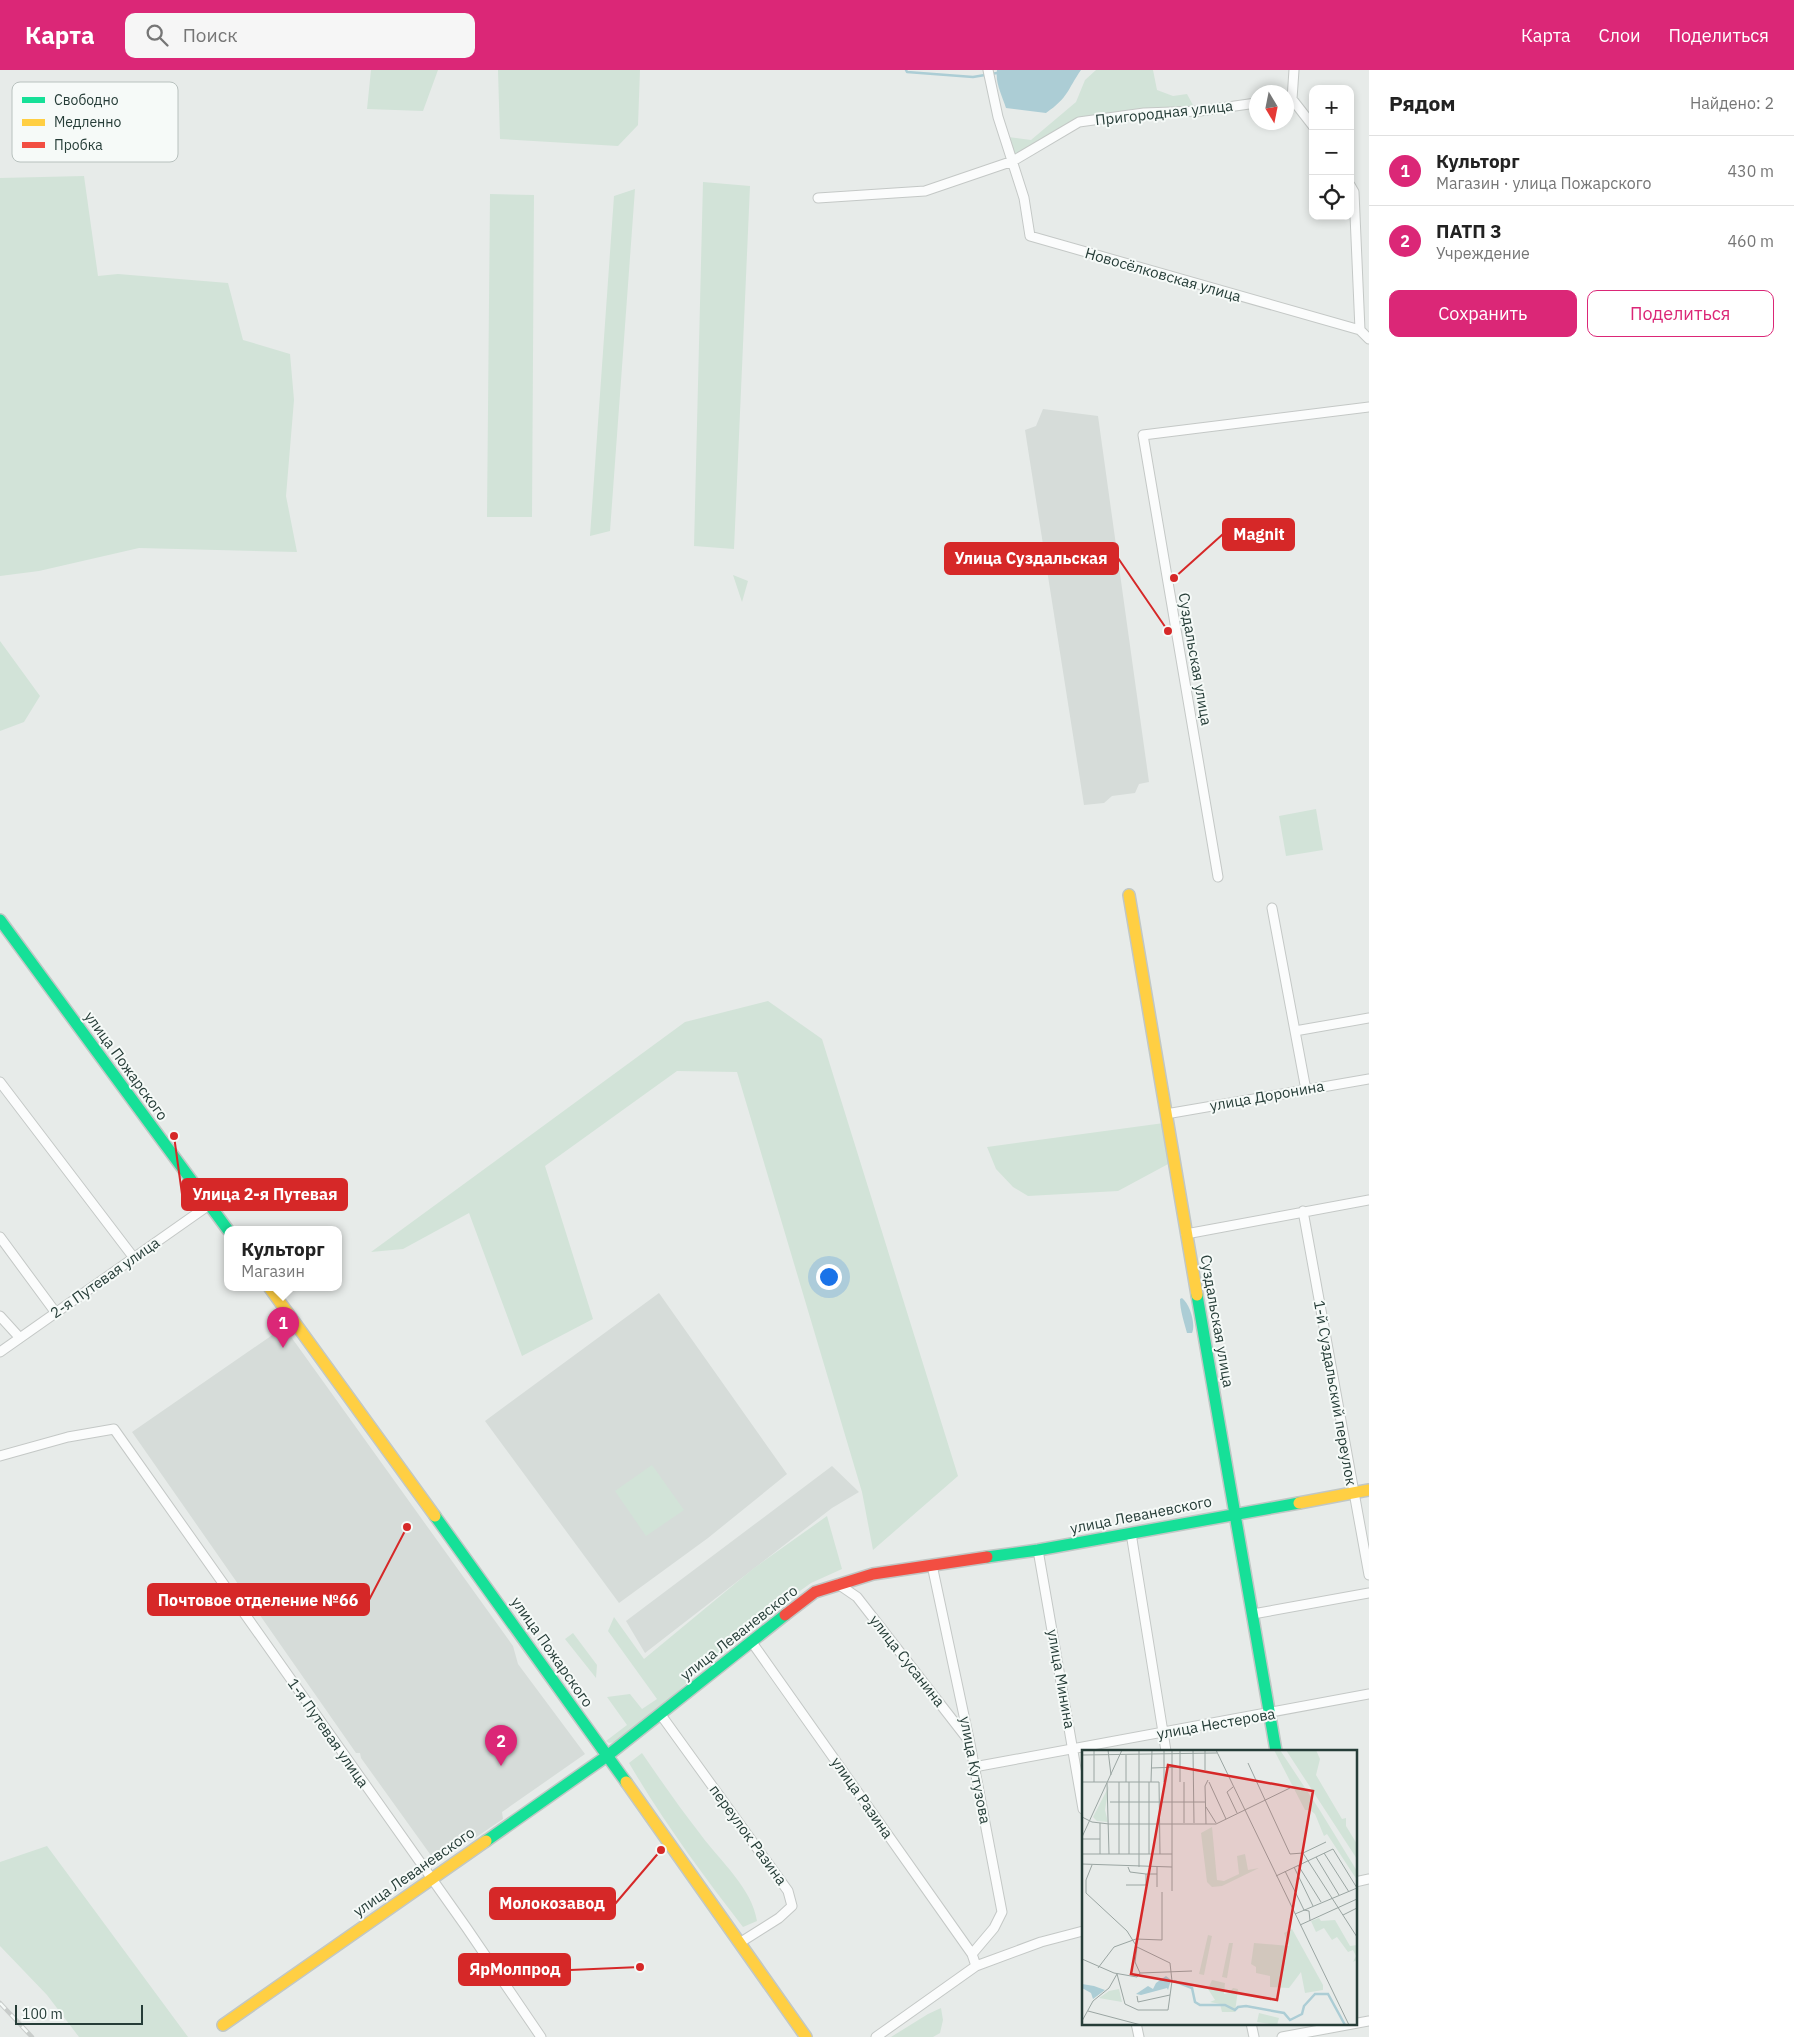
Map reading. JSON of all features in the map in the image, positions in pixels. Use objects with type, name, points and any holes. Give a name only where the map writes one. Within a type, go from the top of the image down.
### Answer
[{"type":"street","points":[[988,70],[998,117],[1013,161]]},
{"type":"street","points":[[1291,85],[1294,70]]},
{"type":"street","name":"Пригородная улица","points":[[818,198],[924,191],[1013,161],[1079,122],[1144,113],[1200,111],[1249,104]]},
{"type":"street","points":[[1294,105],[1309,122]]},
{"type":"street","name":"Новосёлковская улица","points":[[1013,161],[1024,198],[1030,236],[1360,330],[1369,339]]},
{"type":"street","points":[[1354,192],[1360,330]]},
{"type":"street","name":"Суздальская улица","points":[[1218,877],[1143,435],[1369,407]]},
{"type":"street","name":"Суздальская улица","points":[[1129,895],[1276,1750]]},
{"type":"street","points":[[1272,908],[1306,1090]]},
{"type":"street","name":"улица Пожарского","points":[[0,920],[225,1226]]},
{"type":"street","points":[[1294,1031],[1369,1018]]},
{"type":"street","name":"улица Доронина","points":[[1166,1114],[1369,1079]]},
{"type":"street","points":[[0,1082],[134,1258]]},
{"type":"street","points":[[1186,1234],[1369,1200]]},
{"type":"street","name":"2-я Путевая улица","points":[[0,1352],[209,1204]]},
{"type":"street","name":"1-й Суздальский переулок","points":[[1303,1211],[1369,1575]]},
{"type":"street","points":[[0,1237],[56,1312]]},
{"type":"street","name":"улица Пожарского","points":[[272,1291],[535,1654],[741,1942],[806,2037]]},
{"type":"street","points":[[0,1316],[20,1338]]},
{"type":"street","name":"1-я Путевая улица","points":[[0,1456],[68,1437],[114,1429],[430,1878],[466,1926],[541,2037]]},
{"type":"street","name":"улица Леваневского","points":[[223,2025],[430,1878],[607,1756],[661,1715],[751,1641],[816,1592],[873,1574],[1038,1550],[1369,1490]]},
{"type":"street","points":[[1131,1533],[1166,1750]]},
{"type":"street","name":"улица Минина","points":[[1038,1550],[1082,1803]]},
{"type":"street","name":"улица Кутузова","points":[[932,1566],[970,1744],[1002,1912],[994,1928],[972,1954]]},
{"type":"street","name":"улица Сусанина","points":[[838,1584],[857,1597],[970,1744]]},
{"type":"street","points":[[1253,1614],[1369,1593]]},
{"type":"street","name":"улица Разина","points":[[751,1641],[972,1954]]},
{"type":"street","name":"улица Нестерова","points":[[974,1767],[1270,1714],[1369,1694]]},
{"type":"street","name":"переулок Разина","points":[[661,1715],[788,1890],[792,1906],[779,1918],[741,1942]]},
{"type":"street","points":[[1356,1882],[1369,1879]]},
{"type":"street","points":[[876,2037],[976,1966],[1041,1942],[1082,1931]]},
{"type":"street","points":[[972,1954],[976,1966]]},
{"type":"street","points":[[1356,2023],[1369,2020]]},
{"type":"street","points":[[1136,2024],[1139,2037]]},
{"type":"street","points":[[1252,2024],[1254,2037]]},
{"type":"street","points":[[1282,2037],[1352,2024]]},
{"type":"shaded area","points":[[1043,409],[1098,416],[1149,782],[1139,784],[1135,793],[1112,796],[1104,803],[1084,805],[1025,430],[1036,426]]},
{"type":"shaded area","points":[[659,1293],[787,1474],[708,1538],[619,1603],[485,1421]]},
{"type":"shaded area","points":[[284,1327],[513,1646],[518,1664],[585,1754],[502,1812],[503,1819],[472,1840],[465,1841],[435,1861],[361,1758],[360,1753],[356,1753],[132,1432]]},
{"type":"shaded area","points":[[832,1466],[859,1492],[832,1508],[645,1653],[626,1621]]},
{"type":"green space","points":[[371,70],[438,70],[423,111],[367,109]]},
{"type":"green space","points":[[498,70],[640,70],[638,125],[618,146],[500,139]]},
{"type":"green space","points":[[1096,70],[1153,70],[1157,90],[1173,96],[1187,94],[1194,107],[1144,108],[1083,117],[1026,151],[1015,154],[1008,137],[1031,140],[1076,102],[1085,80]]},
{"type":"green space","points":[[84,176],[98,276],[118,274],[228,283],[243,340],[290,354],[294,400],[286,496],[297,552],[139,548],[39,571],[0,576],[0,178]]},
{"type":"green space","points":[[703,182],[750,186],[734,549],[694,546]]},
{"type":"green space","points":[[635,189],[610,531],[590,536],[614,196]]},
{"type":"green space","points":[[490,194],[534,195],[532,517],[487,517]]},
{"type":"green space","points":[[733,575],[748,581],[742,602]]},
{"type":"green space","points":[[0,641],[40,696],[24,722],[0,731]]},
{"type":"green space","points":[[1316,809],[1323,850],[1286,856],[1279,816]]},
{"type":"green space","points":[[768,1001],[822,1039],[958,1476],[873,1550],[862,1492],[737,1072],[677,1071],[545,1166],[593,1319],[522,1356],[469,1213],[403,1249],[371,1252],[685,1022]]},
{"type":"green space","points":[[1164,1123],[1170,1163],[1118,1191],[1028,1196],[1013,1187],[996,1169],[987,1147]]},
{"type":"green space","points":[[652,1465],[684,1510],[646,1536],[615,1491]]},
{"type":"green space","points":[[827,1516],[842,1569],[811,1583],[752,1625],[731,1641],[659,1709],[616,1742],[609,1743],[606,1741],[627,1725],[607,1697],[630,1694],[642,1709],[657,1699],[608,1631],[614,1617],[644,1659],[754,1568]]},
{"type":"green space","points":[[573,1633],[597,1665],[596,1678],[565,1639]]},
{"type":"green space","points":[[642,1753],[693,1825],[742,1886],[749,1897],[757,1921],[743,1927],[669,1826],[629,1763]]},
{"type":"green space","points":[[47,1846],[188,2037],[79,2037],[47,1995],[0,1946],[0,1862]]},
{"type":"green space","points":[[941,2008],[943,2020],[940,2033],[933,2037],[891,2037],[928,2014]]},
{"type":"water","points":[[997,70],[1081,70],[1063,98],[1046,113],[1006,108],[998,84]]},
{"type":"water","points":[[1182,1298],[1192,1314],[1192,1333],[1187,1333],[1182,1316],[1180,1299]]},
{"type":"waterway","points":[[906,70],[907,72],[973,77],[997,73]]},
{"type":"railway","points":[[0,2003],[32,2037]]},
{"type":"traffic: fast","points":[[0,920],[225,1226]]},
{"type":"traffic: fast","points":[[1197,1295],[1276,1750]]},
{"type":"traffic: fast","points":[[987,1557],[1038,1550],[1299,1503]]},
{"type":"traffic: fast","points":[[435,1516],[626,1782]]},
{"type":"traffic: fast","points":[[486,1841],[607,1756],[785,1615]]},
{"type":"traffic: slow","points":[[1129,895],[1197,1295]]},
{"type":"traffic: slow","points":[[272,1291],[435,1516]]},
{"type":"traffic: slow","points":[[1299,1503],[1369,1490]]},
{"type":"traffic: slow","points":[[626,1782],[806,2037]]},
{"type":"traffic: slow","points":[[223,2025],[486,1841]]},
{"type":"traffic: jam","points":[[785,1615],[815,1592],[873,1574],[987,1557]]},
{"type":"place","name":"Magnit","points":[[1174,578]]},
{"type":"place","name":"Улица Суздальская","points":[[1168,631]]},
{"type":"place","name":"Улица 2-я Путевая","points":[[174,1136]]},
{"type":"place","name":"Культорг","points":[[283,1348]]},
{"type":"place","name":"Почтовое отделение №66","points":[[407,1527]]},
{"type":"place","name":"ПАТП 3","points":[[501,1766]]},
{"type":"place","name":"Молокозавод","points":[[661,1850]]},
{"type":"place","name":"ЯрМолпрод","points":[[640,1967]]}]
